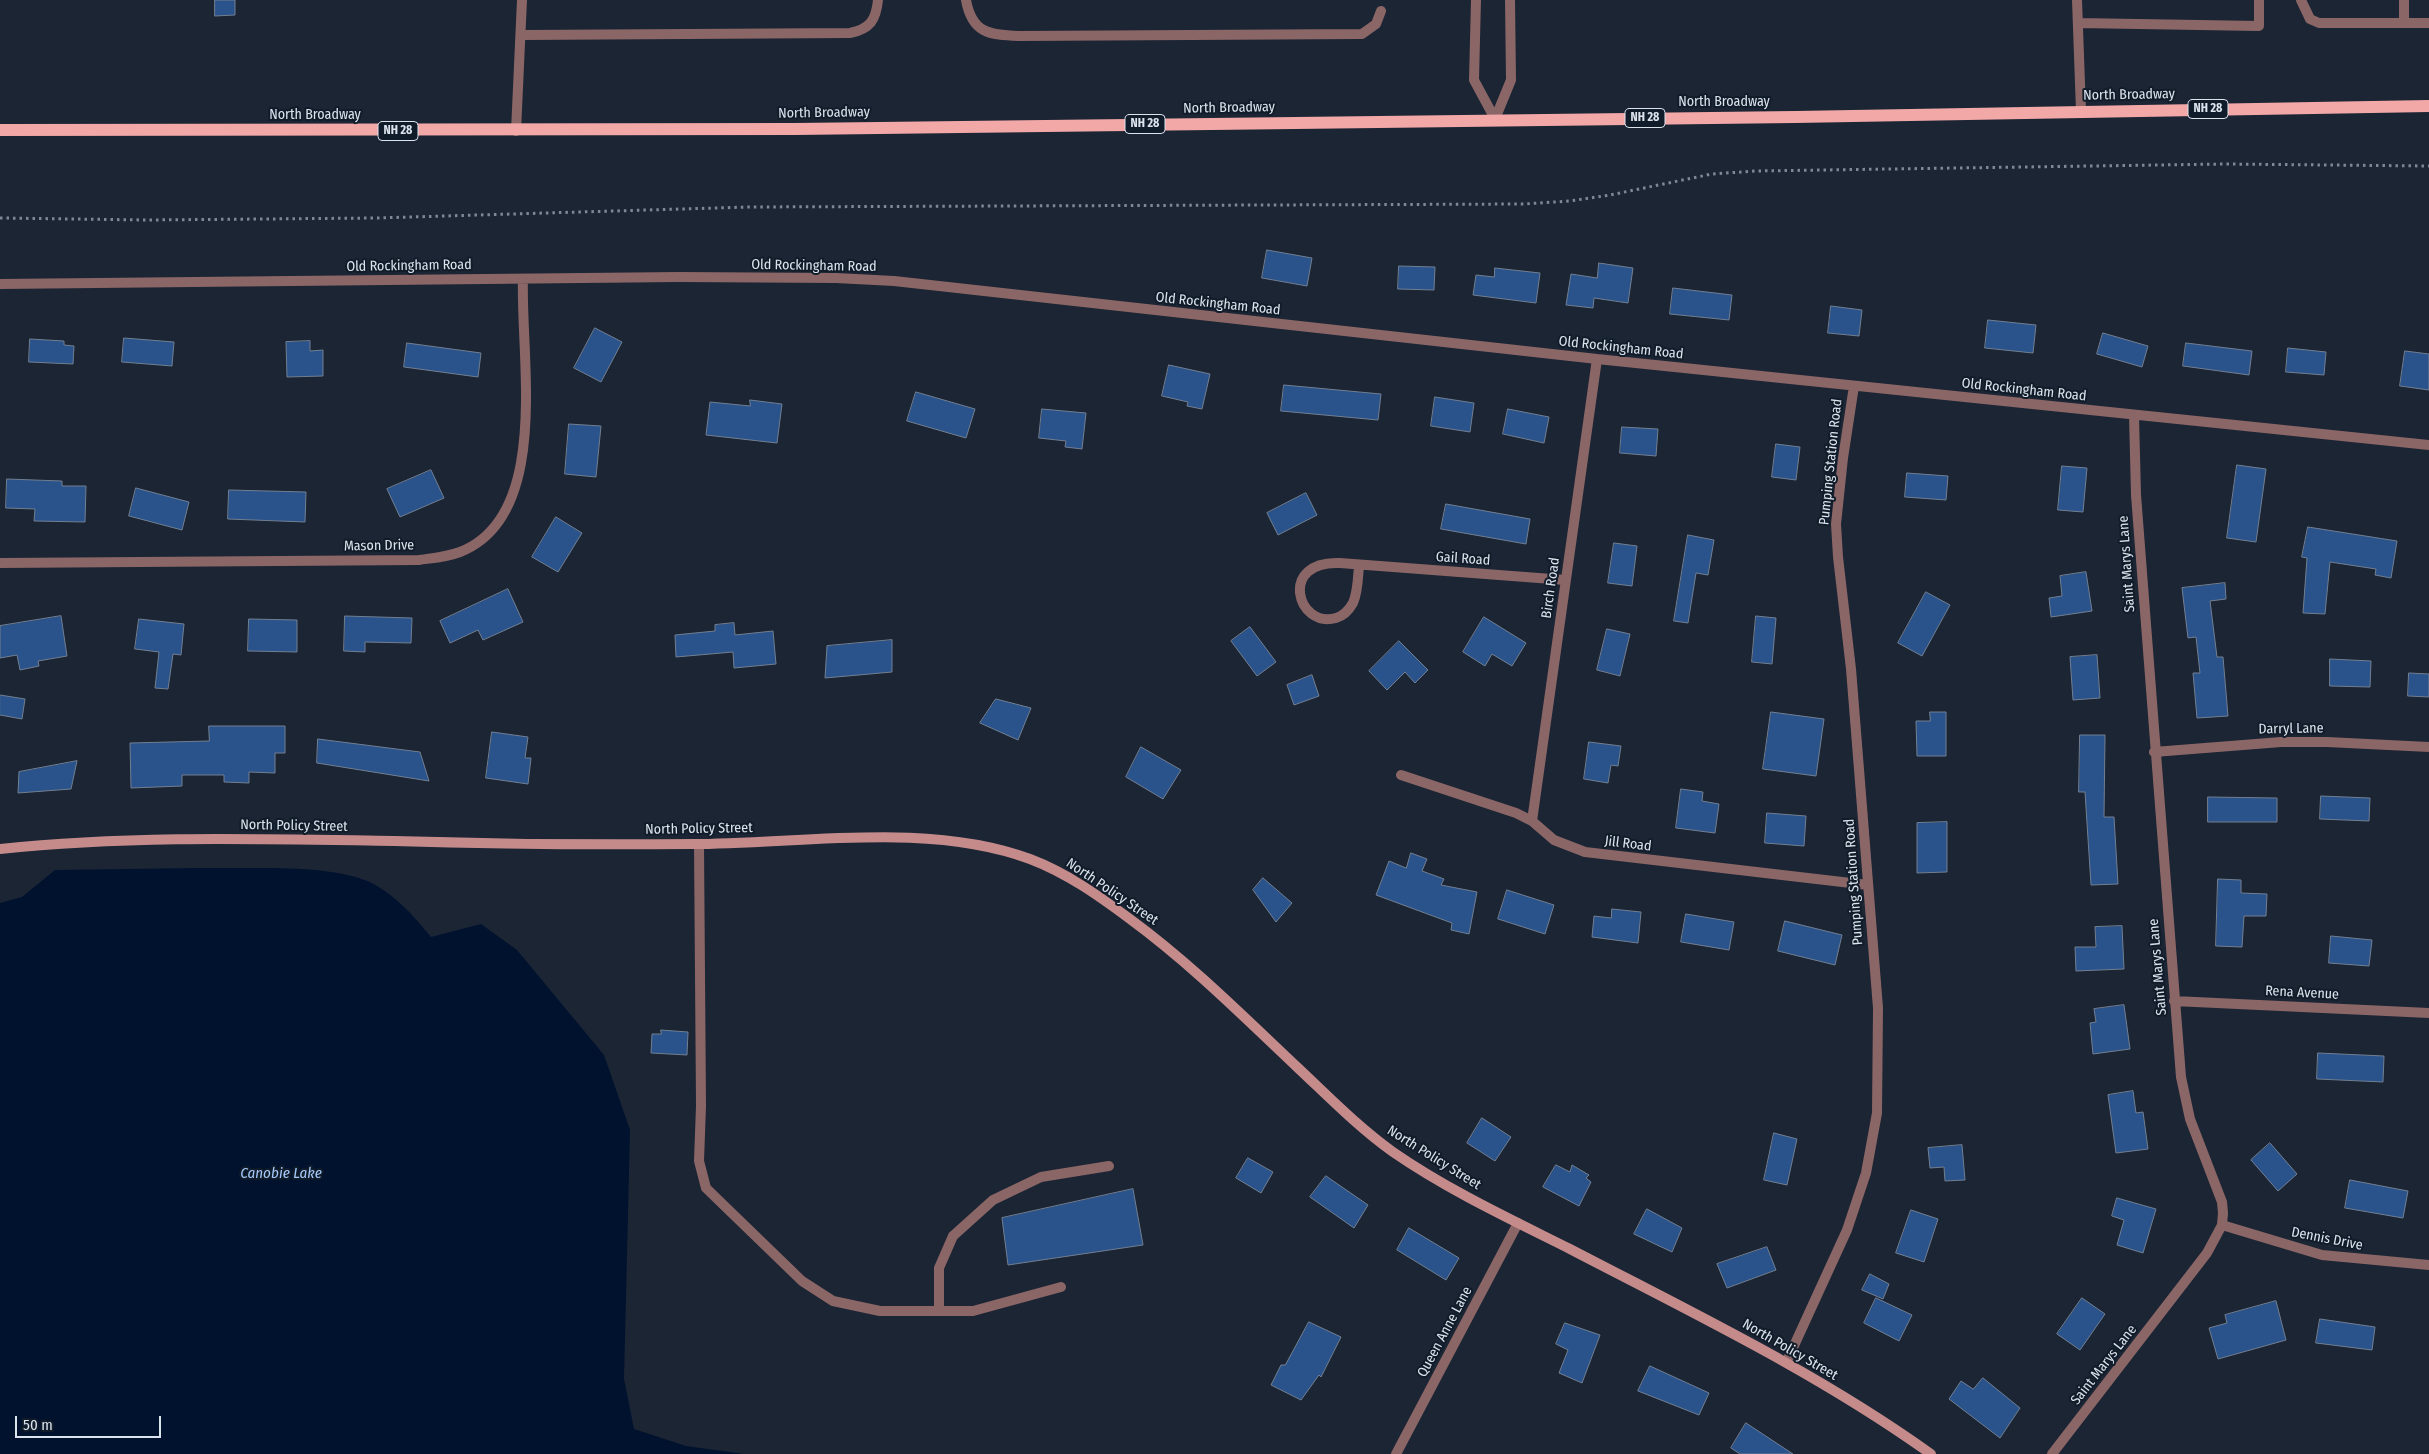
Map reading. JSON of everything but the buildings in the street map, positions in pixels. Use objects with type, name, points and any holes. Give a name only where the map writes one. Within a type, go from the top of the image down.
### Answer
[{"type":"main road","name":"North Broadway","points":[[0,130],[516,131],[1795,117],[2429,106]]},
{"type":"street","points":[[516,131],[522,35],[522,0]]},
{"type":"street","points":[[522,35],[850,33],[864,30],[875,20],[878,0]]},
{"type":"street","points":[[966,0],[968,11],[976,24],[985,32],[1019,36],[1362,34],[1376,24],[1381,11]]},
{"type":"street","points":[[1476,0],[1474,80],[1495,119]]},
{"type":"street","points":[[1495,119],[1511,80],[1510,0]]},
{"type":"street","points":[[2077,0],[2081,111]]},
{"type":"street","points":[[2078,24],[2259,26],[2259,0]]},
{"type":"street","points":[[2301,0],[2310,19],[2319,23],[2429,23]]},
{"type":"street","points":[[2404,0],[2404,23]]},
{"type":"street","name":"Old Rockingham Road","points":[[0,284],[836,278],[894,282],[1596,359],[2429,445]]},
{"type":"street","name":"Mason Drive","points":[[0,563],[419,560],[460,552],[478,542],[496,526],[508,508],[515,489],[524,441],[523,279]]},
{"type":"street","name":"Birch Road","points":[[1532,821],[1596,359]]},
{"type":"street","name":"Pumping Station Road","points":[[1787,1361],[1847,1230],[1866,1173],[1873,1142],[1878,1094],[1878,1046],[1868,886],[1851,669],[1836,524],[1842,458],[1854,386]]},
{"type":"street","name":"Saint Marys Lane","points":[[2052,1454],[2207,1253],[2222,1226],[2222,1202],[2184,1099],[2174,1002],[2154,752],[2136,495],[2134,416]]},
{"type":"street","name":"Gail Road","points":[[1359,565],[1356,595],[1348,611],[1332,619],[1315,616],[1307,610],[1300,593],[1305,574],[1321,564],[1359,565],[1565,580]]},
{"type":"street","name":"Darryl Lane","points":[[2154,752],[2281,742],[2327,742],[2429,747]]},
{"type":"street","name":"Jill Road","points":[[1401,774],[1516,813],[1532,821],[1554,840],[1585,852],[1868,886]]},
{"type":"street","name":"North Policy Street","points":[[0,849],[95,841],[231,838],[699,844],[926,839],[998,849],[1029,858],[1060,872],[1117,909],[1178,956],[1371,1135],[1423,1170],[1518,1223],[1787,1361],[1872,1414],[1931,1454]]},
{"type":"street","points":[[699,844],[701,1056],[699,1160],[706,1188],[802,1281],[833,1301],[880,1311],[973,1311],[1061,1287]]},
{"type":"street","name":"Rena Avenue","points":[[2174,1002],[2429,1013]]},
{"type":"street","points":[[939,1311],[939,1268],[953,1236],[993,1200],[1041,1177],[1109,1166]]},
{"type":"street","name":"Queen Anne Lane","points":[[1396,1454],[1518,1223]]},
{"type":"street","name":"Dennis Drive","points":[[2222,1226],[2322,1254],[2368,1261],[2429,1265]]},
{"type":"path","points":[[0,218],[157,220],[377,218],[749,207],[1524,204],[1570,201],[1712,174],[1756,171],[2225,164],[2429,166]]},
{"type":"water","name":"Canobie Lake","points":[[289,868],[335,872],[355,877],[372,883],[397,900],[431,937],[481,924],[517,950],[604,1055],[630,1130],[624,1379],[634,1429],[686,1446],[744,1454],[0,1454],[0,903],[22,897],[55,870]]}]
